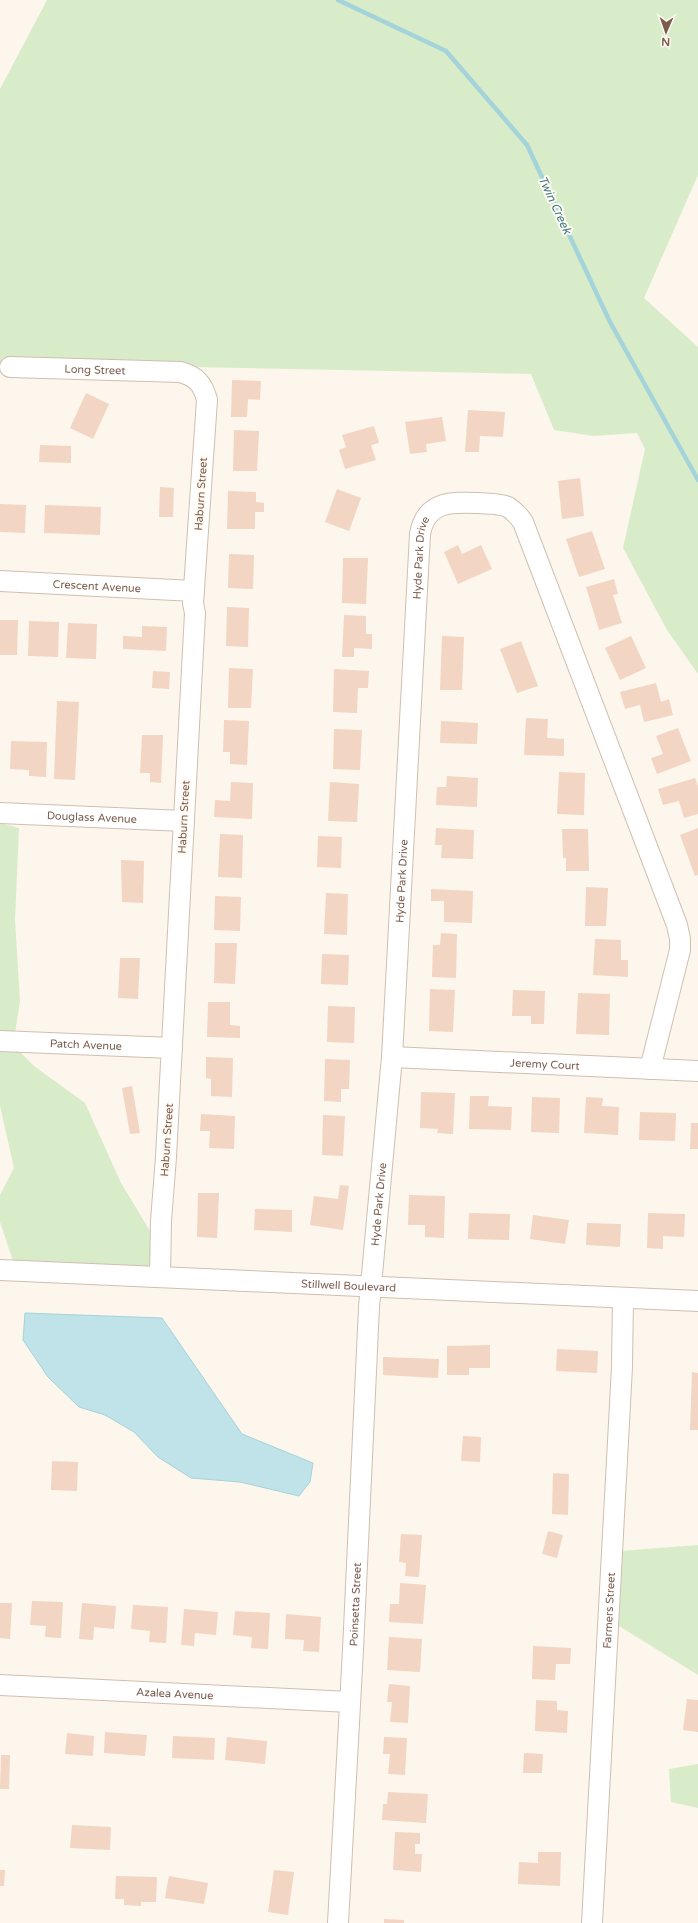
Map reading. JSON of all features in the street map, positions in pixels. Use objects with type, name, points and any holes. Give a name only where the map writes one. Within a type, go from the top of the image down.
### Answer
[{"type":"street","name":"Long Street","points":[[10,367],[180,372]]},
{"type":"street","name":"Haburn Street","points":[[160,1277],[162,1205],[184,821],[194,591],[207,400],[204,389],[198,381],[190,374],[180,372]]},
{"type":"street","name":"Hyde Park Drive","points":[[372,1286],[392,1057],[420,534],[427,516],[435,508],[452,502],[497,504],[508,507],[516,513],[523,522],[677,924],[680,939],[680,950],[650,1069]]},
{"type":"street","name":"Crescent Avenue","points":[[0,581],[194,591]]},
{"type":"street","name":"Douglass Avenue","points":[[0,813],[184,821]]},
{"type":"street","name":"Patch Avenue","points":[[0,1041],[172,1048]]},
{"type":"street","name":"Jeremy Court","points":[[392,1057],[698,1071]]},
{"type":"street","name":"Stillwell Boulevard","points":[[0,1270],[698,1301]]},
{"type":"street","name":"Poinsetta Street","points":[[338,1923],[369,1307],[372,1286]]},
{"type":"street","name":"Farmers Street","points":[[592,1923],[622,1367],[623,1298]]},
{"type":"street","name":"Azalea Avenue","points":[[0,1685],[350,1702]]},
{"type":"green space","points":[[47,0],[698,0],[698,175],[644,298],[698,347],[698,674],[667,630],[623,548],[645,449],[637,433],[594,436],[554,430],[531,374],[193,367],[187,363],[175,361],[174,363],[3,358],[2,362],[0,362],[0,89]]},
{"type":"green space","points":[[0,823],[19,828],[15,920],[20,1001],[15,1033],[0,1032]]},
{"type":"green space","points":[[0,1050],[18,1050],[34,1066],[85,1103],[121,1183],[153,1236],[153,1268],[13,1261],[0,1222],[0,1195],[14,1168],[0,1106]]},
{"type":"green space","points":[[698,1545],[698,1675],[619,1626],[620,1551]]},
{"type":"green space","points":[[698,1764],[698,1808],[671,1802],[669,1769]]},
{"type":"water","points":[[25,1313],[162,1318],[242,1434],[313,1463],[310,1482],[299,1496],[240,1482],[191,1478],[158,1457],[134,1432],[105,1415],[79,1407],[48,1377],[23,1340]]},
{"type":"building","points":[[232,380],[261,381],[260,400],[248,399],[247,417],[231,417]]},
{"type":"building","points":[[86,393],[109,404],[93,439],[70,428]]},
{"type":"building","points":[[468,410],[505,412],[503,437],[480,436],[479,452],[465,452]]},
{"type":"building","points":[[442,417],[446,441],[426,444],[427,452],[410,454],[405,422]]},
{"type":"building","points":[[374,426],[379,443],[371,445],[376,460],[345,469],[339,450],[346,447],[342,435]]},
{"type":"building","points":[[234,430],[259,431],[257,471],[233,471]]},
{"type":"building","points":[[40,445],[71,446],[71,463],[39,462]]},
{"type":"building","points":[[580,478],[584,516],[562,519],[558,481]]},
{"type":"building","points":[[160,487],[174,488],[173,517],[159,517]]},
{"type":"building","points":[[337,489],[361,498],[349,531],[325,522]]},
{"type":"building","points":[[228,491],[256,492],[256,502],[264,503],[264,512],[255,512],[255,529],[227,529]]},
{"type":"building","points":[[0,504],[26,505],[25,533],[0,532]]},
{"type":"building","points":[[45,505],[101,507],[100,535],[44,533]]},
{"type":"building","points":[[592,531],[605,569],[579,577],[566,539]]},
{"type":"building","points":[[458,545],[462,554],[481,545],[492,569],[458,584],[444,552]]},
{"type":"building","points":[[229,554],[254,555],[253,589],[228,588]]},
{"type":"building","points":[[343,558],[368,558],[366,604],[342,603]]},
{"type":"building","points":[[614,579],[618,594],[613,595],[622,623],[599,630],[586,587]]},
{"type":"building","points":[[227,607],[249,608],[248,647],[226,646]]},
{"type":"building","points":[[344,615],[366,616],[366,634],[372,634],[372,649],[354,648],[354,657],[342,657]]},
{"type":"building","points":[[0,620],[18,620],[17,655],[0,655]]},
{"type":"building","points":[[29,621],[59,622],[58,657],[28,656]]},
{"type":"building","points":[[68,623],[97,624],[96,659],[66,658]]},
{"type":"building","points":[[142,626],[167,627],[166,651],[123,649],[123,636],[142,637]]},
{"type":"building","points":[[442,636],[464,637],[462,690],[440,690]]},
{"type":"building","points":[[631,636],[646,668],[620,680],[605,648]]},
{"type":"building","points":[[521,641],[538,686],[517,693],[500,649]]},
{"type":"building","points":[[229,668],[253,669],[251,708],[228,708]]},
{"type":"building","points":[[334,669],[369,671],[368,688],[358,688],[357,713],[333,712]]},
{"type":"building","points":[[153,671],[170,672],[169,689],[152,688]]},
{"type":"building","points":[[656,683],[661,702],[669,699],[673,715],[644,722],[640,705],[625,709],[620,692]]},
{"type":"building","points":[[57,701],[79,702],[75,780],[54,779]]},
{"type":"building","points":[[526,718],[548,719],[547,738],[564,739],[564,756],[524,755]]},
{"type":"building","points":[[224,720],[249,721],[247,765],[230,764],[230,752],[223,752]]},
{"type":"building","points":[[441,721],[478,723],[477,744],[440,743]]},
{"type":"building","points":[[678,728],[691,761],[657,774],[651,758],[663,754],[656,736]]},
{"type":"building","points":[[334,729],[362,730],[360,770],[333,769]]},
{"type":"building","points":[[142,735],[163,735],[161,783],[150,782],[150,773],[140,773]]},
{"type":"building","points":[[11,741],[47,742],[46,777],[29,776],[29,770],[10,769]]},
{"type":"building","points":[[559,772],[585,773],[584,815],[557,814]]},
{"type":"building","points":[[447,776],[478,778],[477,807],[436,805],[437,787],[446,787]]},
{"type":"building","points":[[695,778],[698,786],[698,814],[684,818],[679,801],[663,805],[658,789]]},
{"type":"building","points":[[231,782],[253,783],[252,819],[214,817],[215,800],[230,801]]},
{"type":"building","points":[[330,782],[359,784],[357,822],[328,821]]},
{"type":"building","points":[[436,828],[474,830],[473,859],[441,858],[442,845],[435,845]]},
{"type":"building","points":[[698,828],[698,875],[695,876],[680,835]]},
{"type":"building","points":[[562,829],[588,829],[589,871],[566,871],[566,858],[563,858]]},
{"type":"building","points":[[220,834],[243,835],[242,878],[218,877]]},
{"type":"building","points":[[318,836],[342,837],[341,868],[317,867]]},
{"type":"building","points":[[121,860],[144,861],[143,903],[122,902]]},
{"type":"building","points":[[586,887],[608,888],[606,926],[585,926]]},
{"type":"building","points":[[431,889],[473,891],[472,923],[444,922],[444,901],[431,901]]},
{"type":"building","points":[[326,893],[348,894],[347,935],[324,934]]},
{"type":"building","points":[[215,896],[241,897],[240,931],[214,930]]},
{"type":"building","points":[[441,933],[457,934],[456,978],[432,977],[433,945],[440,945]]},
{"type":"building","points":[[595,939],[621,940],[621,960],[628,960],[628,977],[593,975]]},
{"type":"building","points":[[215,943],[237,943],[235,984],[214,983]]},
{"type":"building","points":[[322,954],[349,955],[348,985],[321,984]]},
{"type":"building","points":[[120,958],[140,958],[138,999],[118,998]]},
{"type":"building","points":[[430,989],[455,990],[453,1032],[429,1031]]},
{"type":"building","points":[[513,990],[545,991],[544,1024],[531,1024],[531,1016],[512,1016]]},
{"type":"building","points":[[578,993],[610,994],[609,1035],[576,1034]]},
{"type":"building","points":[[208,1002],[230,1002],[230,1025],[240,1026],[240,1038],[207,1037]]},
{"type":"building","points":[[328,1006],[355,1007],[354,1043],[327,1042]]},
{"type":"building","points":[[206,1057],[233,1058],[232,1097],[211,1096],[211,1079],[206,1078]]},
{"type":"building","points":[[325,1059],[350,1060],[349,1089],[341,1089],[341,1102],[324,1101]]},
{"type":"building","points":[[132,1086],[140,1133],[130,1134],[122,1088]]},
{"type":"building","points":[[421,1092],[455,1093],[453,1134],[437,1133],[438,1129],[420,1128]]},
{"type":"building","points":[[470,1096],[489,1096],[488,1106],[512,1107],[511,1130],[469,1129]]},
{"type":"building","points":[[532,1097],[560,1098],[559,1133],[531,1132]]},
{"type":"building","points":[[586,1097],[603,1098],[602,1106],[619,1107],[618,1135],[584,1133]]},
{"type":"building","points":[[640,1112],[676,1113],[675,1141],[639,1140]]},
{"type":"building","points":[[201,1114],[235,1116],[234,1149],[209,1148],[210,1131],[200,1131]]},
{"type":"building","points":[[323,1115],[345,1116],[343,1156],[322,1155]]},
{"type":"building","points":[[691,1123],[698,1123],[698,1149],[690,1149]]},
{"type":"building","points":[[340,1185],[349,1186],[343,1230],[310,1225],[314,1196],[338,1199]]},
{"type":"building","points":[[198,1193],[219,1193],[217,1238],[197,1237]]},
{"type":"building","points":[[409,1195],[445,1196],[444,1238],[425,1237],[425,1225],[408,1225]]},
{"type":"building","points":[[255,1209],[292,1210],[292,1232],[254,1230]]},
{"type":"building","points":[[469,1213],[510,1214],[509,1240],[468,1239]]},
{"type":"building","points":[[648,1213],[685,1214],[684,1237],[663,1236],[663,1249],[647,1248]]},
{"type":"building","points":[[533,1215],[569,1220],[565,1244],[530,1239]]},
{"type":"building","points":[[587,1223],[621,1224],[620,1247],[586,1245]]},
{"type":"building","points":[[490,1345],[490,1368],[469,1368],[469,1375],[447,1375],[447,1346]]},
{"type":"building","points":[[557,1349],[598,1351],[597,1373],[556,1371]]},
{"type":"building","points":[[383,1357],[439,1359],[438,1378],[383,1375]]},
{"type":"building","points":[[692,1372],[698,1373],[698,1430],[690,1430]]},
{"type":"building","points":[[463,1436],[481,1437],[480,1462],[461,1461]]},
{"type":"building","points":[[52,1461],[78,1462],[77,1491],[51,1490]]},
{"type":"building","points":[[553,1473],[569,1474],[568,1515],[552,1514]]},
{"type":"building","points":[[548,1531],[563,1535],[557,1558],[542,1554]]},
{"type":"building","points":[[401,1534],[422,1535],[419,1577],[405,1576],[406,1563],[399,1562]]},
{"type":"building","points":[[400,1583],[426,1585],[423,1624],[389,1622],[390,1604],[399,1604]]},
{"type":"building","points":[[32,1601],[63,1602],[61,1638],[45,1637],[46,1626],[30,1625]]},
{"type":"building","points":[[0,1603],[12,1603],[10,1639],[0,1638]]},
{"type":"building","points":[[82,1603],[116,1606],[114,1629],[94,1627],[93,1640],[79,1639]]},
{"type":"building","points":[[133,1605],[168,1607],[166,1643],[149,1642],[150,1631],[131,1629]]},
{"type":"building","points":[[184,1609],[218,1612],[216,1635],[195,1633],[194,1646],[181,1645]]},
{"type":"building","points":[[235,1611],[270,1613],[268,1649],[251,1648],[252,1637],[233,1635]]},
{"type":"building","points":[[286,1614],[321,1617],[319,1652],[303,1651],[304,1640],[285,1639]]},
{"type":"building","points":[[389,1637],[422,1639],[420,1672],[387,1670]]},
{"type":"building","points":[[533,1646],[571,1648],[570,1664],[556,1664],[555,1680],[532,1679]]},
{"type":"building","points":[[389,1684],[410,1686],[408,1723],[390,1722],[392,1702],[387,1702]]},
{"type":"building","points":[[687,1699],[698,1700],[698,1732],[683,1730]]},
{"type":"building","points":[[536,1700],[557,1701],[557,1710],[568,1711],[567,1733],[535,1731]]},
{"type":"building","points":[[105,1732],[147,1735],[145,1756],[104,1753]]},
{"type":"building","points":[[67,1733],[94,1736],[93,1756],[65,1754]]},
{"type":"building","points":[[173,1736],[215,1738],[214,1760],[172,1758]]},
{"type":"building","points":[[227,1737],[267,1741],[265,1764],[225,1760]]},
{"type":"building","points":[[384,1737],[407,1738],[405,1775],[388,1774],[390,1754],[383,1754]]},
{"type":"building","points":[[524,1753],[543,1754],[542,1773],[523,1773]]},
{"type":"building","points":[[1,1755],[10,1755],[9,1789],[0,1789]]},
{"type":"building","points":[[388,1792],[428,1794],[426,1823],[382,1820],[383,1804],[387,1804]]},
{"type":"building","points":[[72,1825],[111,1827],[110,1850],[70,1848]]},
{"type":"building","points":[[395,1832],[420,1833],[420,1844],[415,1844],[415,1854],[422,1854],[421,1872],[393,1870]]},
{"type":"building","points":[[538,1852],[561,1852],[560,1886],[518,1884],[519,1862],[538,1863]]},
{"type":"building","points":[[0,1870],[5,1870],[4,1886],[0,1886]]},
{"type":"building","points":[[274,1870],[294,1872],[288,1915],[268,1912]]},
{"type":"building","points":[[116,1876],[157,1877],[156,1902],[141,1902],[141,1906],[124,1905],[124,1899],[115,1899]]},
{"type":"building","points":[[169,1876],[208,1883],[204,1904],[165,1898]]},
{"type":"building","points":[[384,1919],[404,1920],[404,1923],[384,1923]]},
{"type":"waterway","name":"Twin Creek","points":[[338,0],[446,51],[527,145],[610,322],[698,480]]}]
